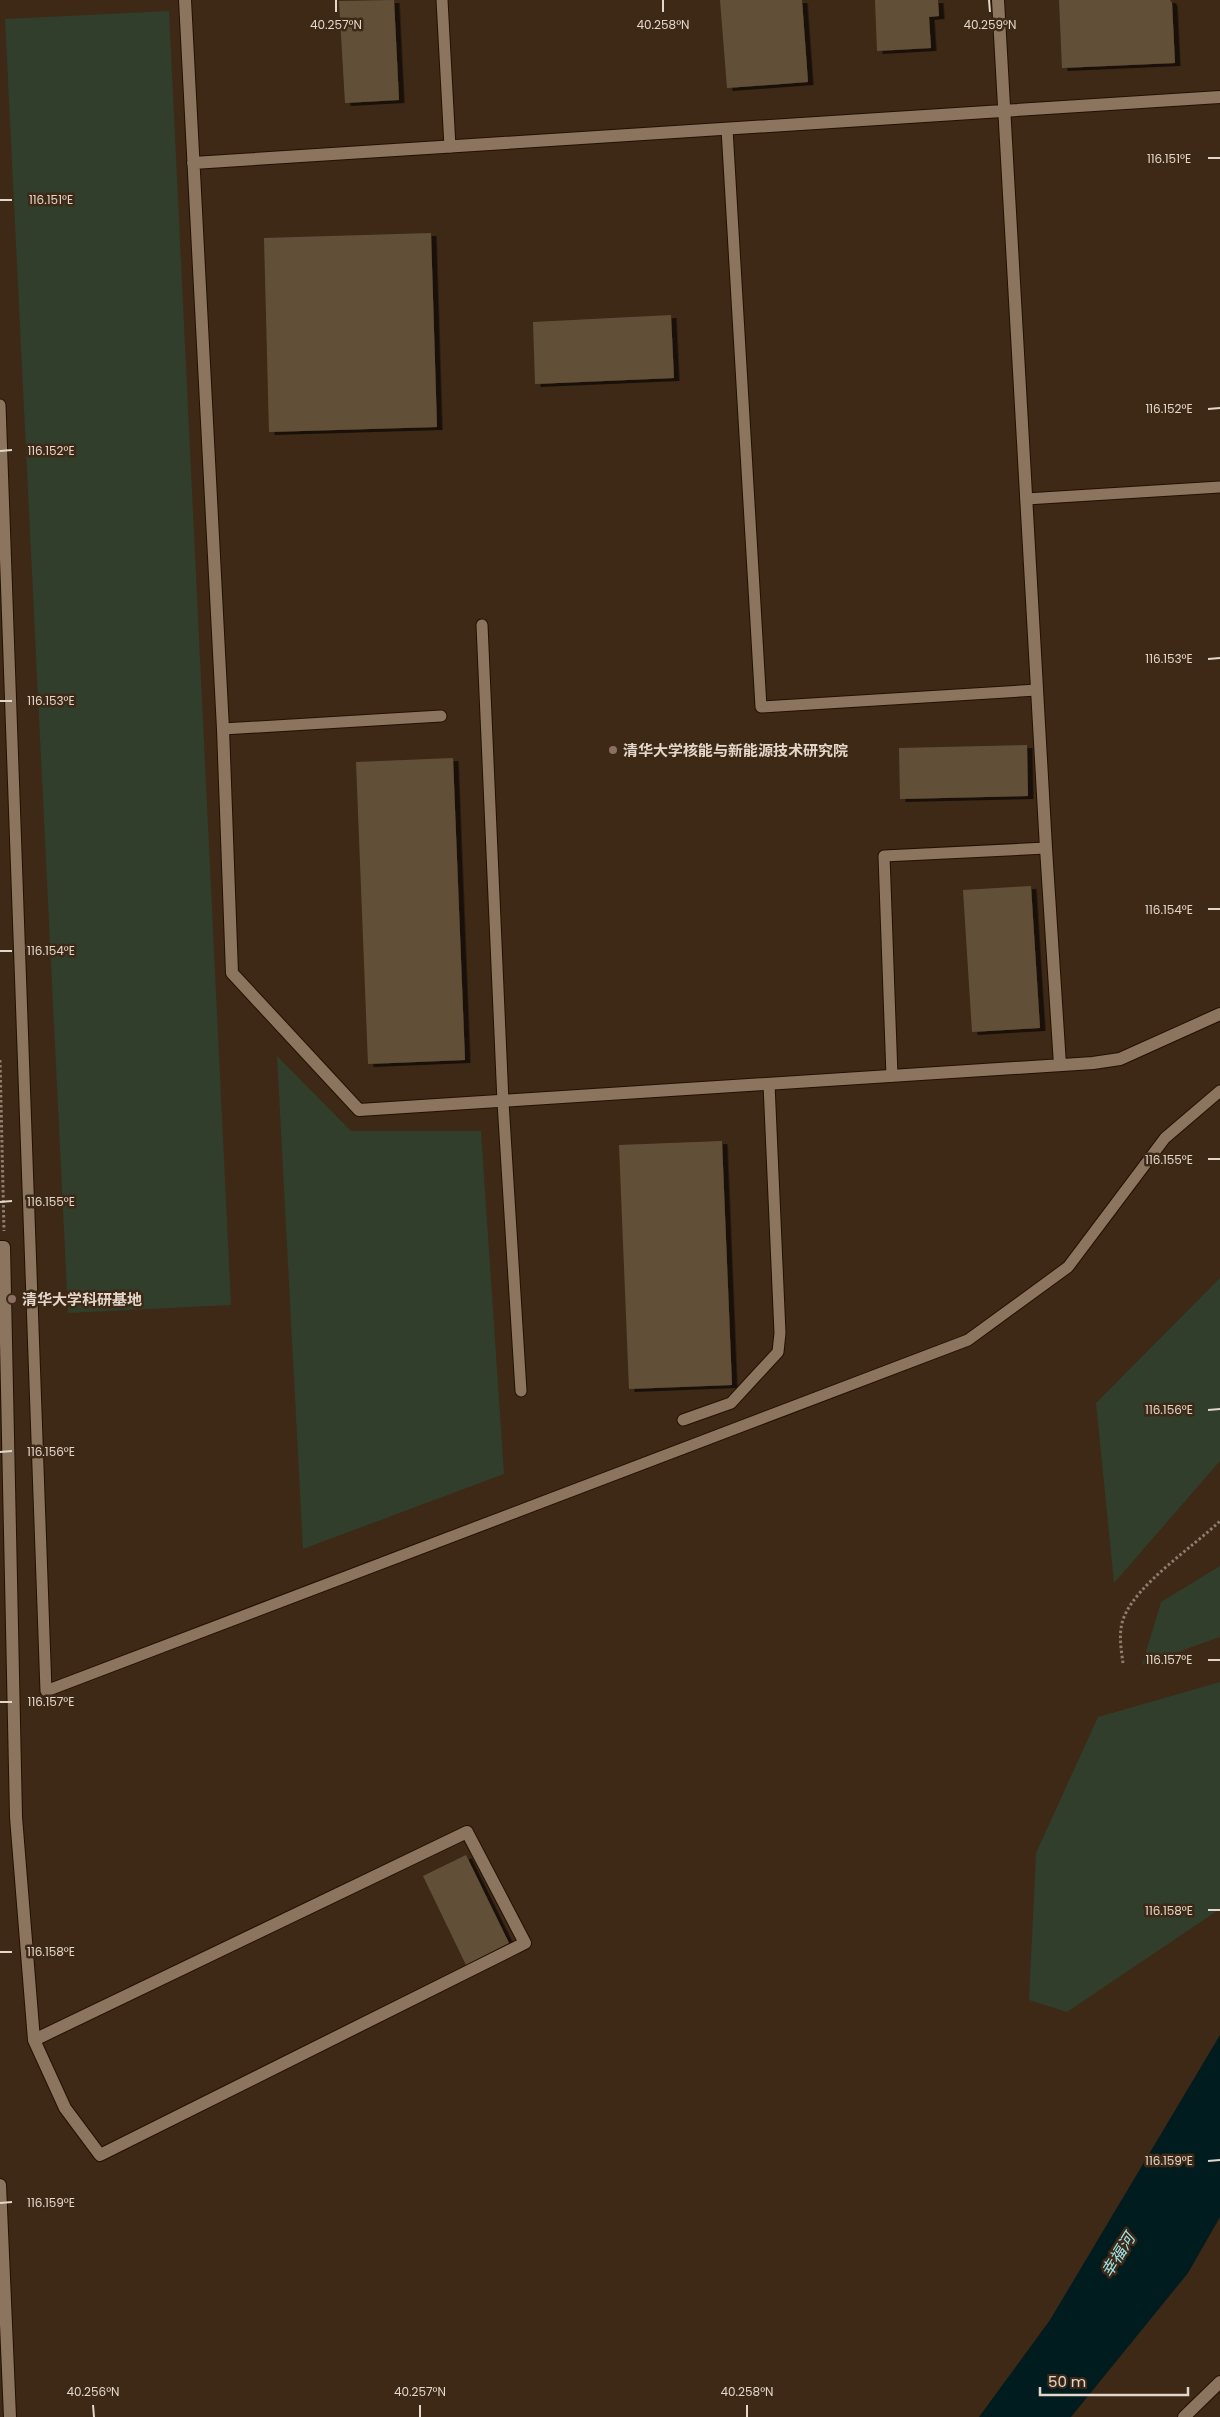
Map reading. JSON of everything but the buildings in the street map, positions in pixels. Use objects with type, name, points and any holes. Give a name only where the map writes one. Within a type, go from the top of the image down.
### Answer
[{"type":"street","points":[[185,0],[223,729],[232,973],[360,1110],[1060,1065],[1120,1059],[1220,1014]]},
{"type":"street","points":[[998,0],[1060,1065]]},
{"type":"street","points":[[194,163],[1005,110],[1220,98]]},
{"type":"street","points":[[2,1247],[16,1818],[34,2040],[65,2108],[100,2155],[525,1943],[467,1832],[34,2040]]},
{"type":"street","points":[[0,2185],[10,2417]]},
{"type":"street","points":[[1184,2417],[1220,2382]]},
{"type":"lane","points":[[442,0],[450,147]]},
{"type":"lane","points":[[727,128],[761,707],[1037,690]]},
{"type":"lane","points":[[0,405],[46,1691],[968,1340],[1068,1267],[1165,1138],[1220,1091]]},
{"type":"lane","points":[[1026,499],[1220,487]]},
{"type":"lane","points":[[482,625],[503,1102],[521,1391]]},
{"type":"lane","points":[[223,729],[441,716]]},
{"type":"lane","points":[[892,1076],[884,856],[1046,848]]},
{"type":"lane","points":[[683,1420],[731,1403],[778,1352],[780,1333],[768,1084]]},
{"type":"path","points":[[0,1060],[2,1247]]},
{"type":"path","points":[[1123,1663],[1120,1640],[1123,1617],[1157,1576],[1220,1521]]},
{"type":"green space","points":[[169,11],[231,1305],[68,1313],[5,19]]},
{"type":"green space","points":[[277,1056],[351,1131],[481,1131],[504,1474],[303,1549]]},
{"type":"green space","points":[[1220,1278],[1220,1461],[1114,1583],[1096,1403]]},
{"type":"green space","points":[[1220,1566],[1220,1637],[1142,1665],[1161,1602]]},
{"type":"green space","points":[[1220,1682],[1220,1909],[1067,2012],[1029,2000],[1036,1853],[1098,1717]]},
{"type":"water","name":"幸福河","points":[[1220,2035],[1220,2217],[1188,2273],[1071,2417],[979,2417],[1050,2320]]},
{"type":"place","name":"清华大学核能与新能源技术研究院","points":[[613,750]]},
{"type":"place","name":"清华大学科研基地","points":[[12,1299]]}]
